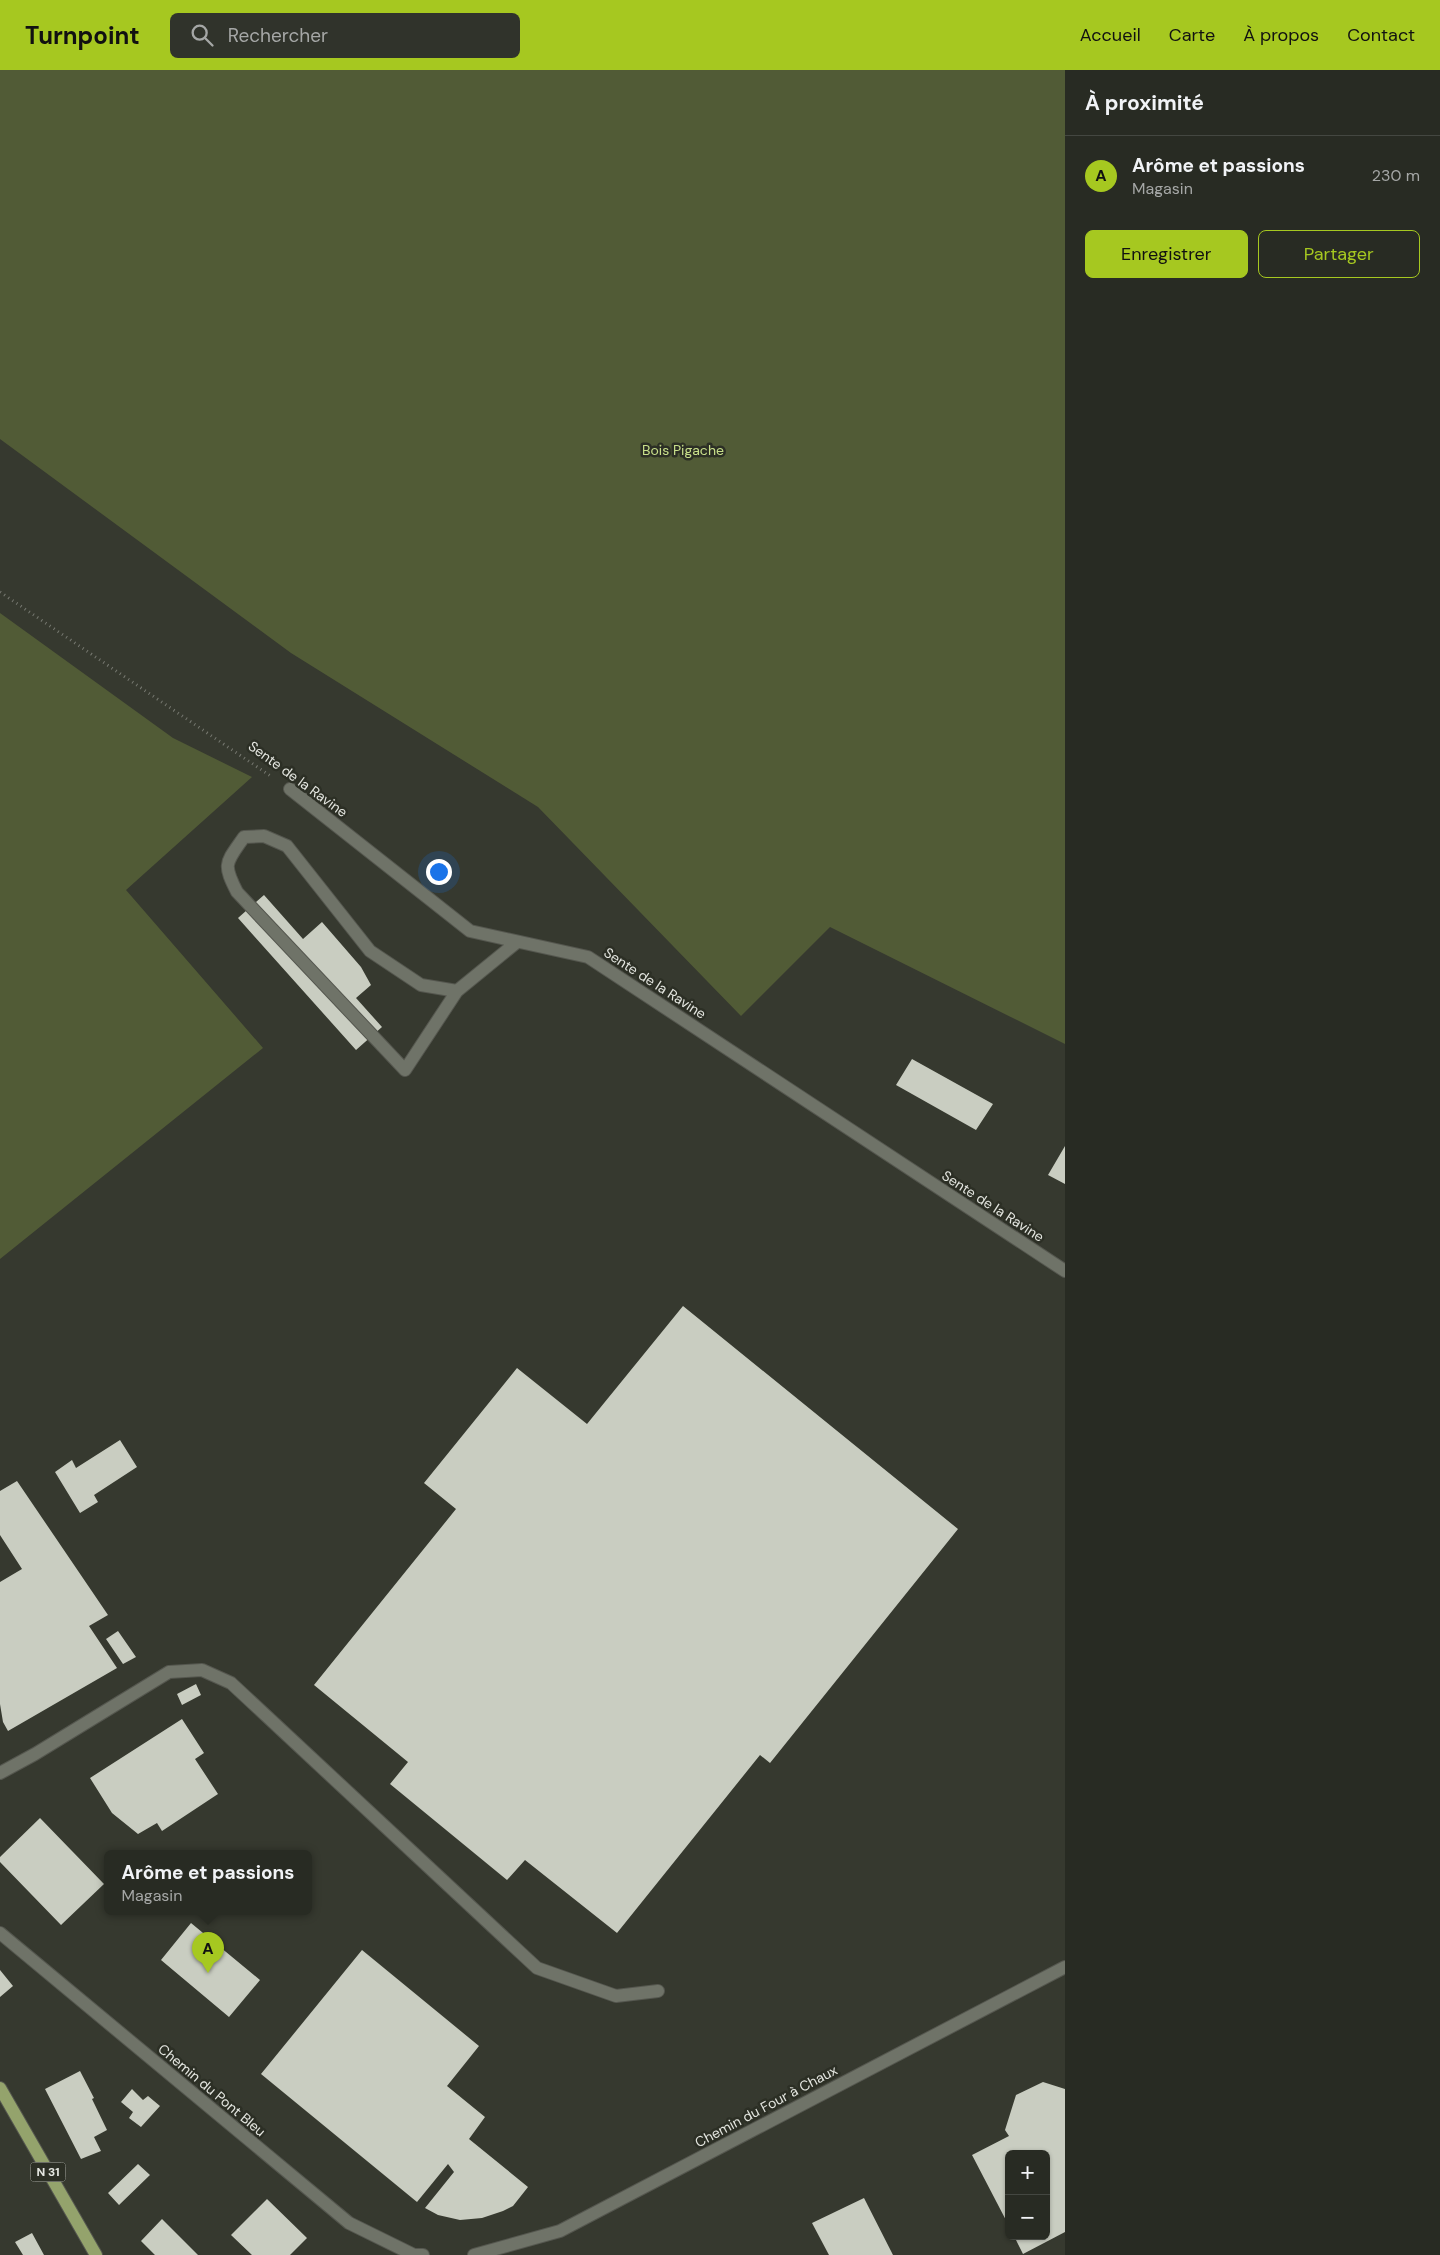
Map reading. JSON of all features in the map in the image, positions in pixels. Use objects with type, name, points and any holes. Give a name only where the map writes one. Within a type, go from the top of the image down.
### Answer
[{"type":"main road","name":"N 31","points":[[0,2088],[96,2255]]},
{"type":"street","name":"Sente de la Ravine","points":[[290,790],[470,931],[588,957],[1065,1271]]},
{"type":"street","points":[[457,991],[421,985],[370,951],[287,846],[264,836],[244,838],[229,858],[227,873],[237,892],[405,1070],[457,991],[518,942]]},
{"type":"street","points":[[0,1773],[35,1754],[169,1672],[202,1670],[232,1683],[537,1968],[616,1996],[658,1990]]},
{"type":"street","name":"Chemin du Pont Bleu","points":[[0,1933],[350,2223],[414,2255]]},
{"type":"street","name":"Chemin du Four à Chaux","points":[[474,2255],[560,2230],[1065,1967]]},
{"type":"street","points":[[414,2255],[423,2255]]},
{"type":"path","name":"Sente de la Ravine","points":[[0,592],[290,790]]},
{"type":"green space","name":"Bois Pigache","points":[[0,70],[1065,70],[1065,1044],[830,927],[741,1016],[538,807],[291,653],[0,439]]},
{"type":"green space","points":[[0,613],[173,738],[252,777],[126,890],[263,1048],[0,1259]]},
{"type":"building","points":[[264,895],[303,939],[322,922],[361,967],[371,985],[356,998],[382,1027],[356,1050],[238,918]]},
{"type":"building","points":[[912,1059],[993,1104],[976,1130],[896,1085]]},
{"type":"building","points":[[1065,1146],[1065,1184],[1048,1175]]},
{"type":"building","points":[[683,1306],[958,1529],[770,1763],[760,1755],[617,1933],[525,1860],[507,1880],[390,1784],[408,1762],[314,1685],[456,1509],[424,1483],[517,1368],[587,1424]]},
{"type":"building","points":[[120,1440],[137,1467],[94,1495],[98,1502],[80,1513],[55,1472],[72,1460],[76,1468]]},
{"type":"building","points":[[17,1481],[108,1615],[89,1626],[117,1668],[8,1731],[3,1722],[0,1704],[0,1582],[22,1569],[0,1535],[0,1491]]},
{"type":"building","points":[[118,1631],[136,1657],[123,1664],[106,1639]]},
{"type":"building","points":[[196,1684],[201,1695],[182,1705],[177,1694]]},
{"type":"building","points":[[182,1719],[204,1753],[195,1759],[218,1794],[162,1831],[157,1823],[138,1834],[112,1813],[90,1778]]},
{"type":"building","points":[[40,1818],[104,1884],[61,1925],[0,1862],[0,1857]]},
{"type":"building","points":[[191,1923],[260,1980],[229,2017],[161,1960]]},
{"type":"building","points":[[362,1950],[479,2046],[447,2086],[485,2117],[469,2139],[528,2187],[513,2206],[482,2218],[460,2220],[438,2215],[425,2208],[454,2172],[448,2164],[417,2202],[261,2074]]},
{"type":"building","points":[[0,1970],[13,1986],[0,1997]]},
{"type":"building","points":[[80,2071],[107,2130],[94,2137],[101,2151],[81,2159],[45,2089]]},
{"type":"building","points":[[1043,2082],[1065,2089],[1065,2232],[1050,2240],[1050,2150],[1005,2150],[1005,2218],[972,2155],[1009,2136],[1005,2130],[1016,2095]]},
{"type":"building","points":[[132,2089],[143,2100],[148,2096],[160,2106],[141,2127],[129,2118],[133,2112],[121,2102]]},
{"type":"building","points":[[138,2164],[150,2175],[119,2205],[108,2193]]},
{"type":"building","points":[[864,2198],[893,2255],[829,2255],[812,2223]]},
{"type":"building","points":[[267,2199],[307,2238],[290,2255],[252,2255],[231,2235]]},
{"type":"building","points":[[162,2219],[198,2255],[155,2255],[141,2241]]},
{"type":"building","points":[[32,2233],[44,2255],[23,2255],[15,2242]]},
{"type":"building","points":[[1016,2240],[1050,2240],[1023,2254]]},
{"type":"place","name":"Arôme et passions","points":[[208,1973]]}]
